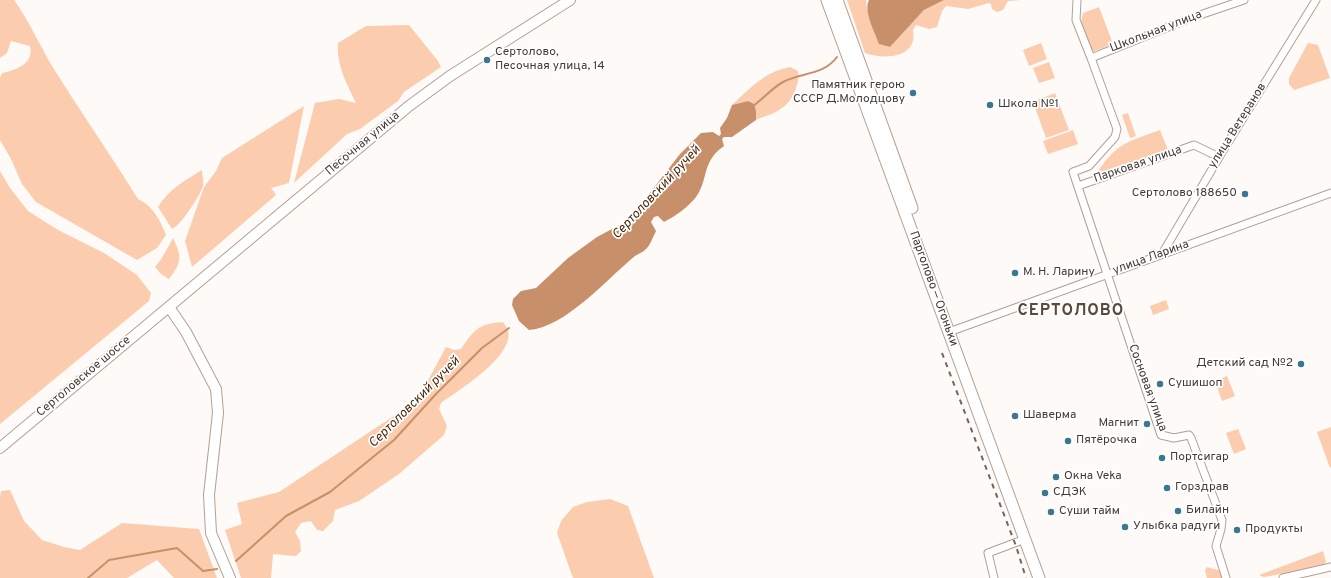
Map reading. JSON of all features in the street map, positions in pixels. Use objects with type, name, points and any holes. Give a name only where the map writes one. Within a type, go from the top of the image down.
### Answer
[{"type":"main road","name":"Песочная улица","points":[[169,307],[409,106],[450,76],[570,0]]},
{"type":"main road","name":"Парголово — Огоньки","points":[[827,0],[952,331],[1048,578]]},
{"type":"main road","name":"Парголово — Огоньки","points":[[837,0],[1039,578]]},
{"type":"main road","name":"Сертоловское шоссе","points":[[0,448],[169,307]]},
{"type":"main road","points":[[169,307],[186,332],[216,388],[218,413],[209,495],[211,533],[230,578]]},
{"type":"street","points":[[1077,0],[1076,20],[1091,58]]},
{"type":"street","name":"Школьная улица","points":[[1091,58],[1188,19],[1244,0]]},
{"type":"street","name":"улица Ветеранов","points":[[1162,254],[1219,157],[1316,0]]},
{"type":"street","name":"Сосновая улица","points":[[1091,58],[1116,129],[1115,137],[1089,166],[1073,172],[1161,435],[1174,438],[1189,435],[1222,520],[1216,546],[1226,578]]},
{"type":"street","name":"Парковая улица","points":[[1078,186],[1194,145],[1219,157]]},
{"type":"street","name":"улица Ларина","points":[[952,331],[1331,193]]},
{"type":"street","points":[[994,578],[988,552],[1025,539]]},
{"type":"street","points":[[1283,578],[1331,566]]},
{"type":"shaded area","points":[[0,0],[14,0],[52,66],[138,199],[148,205],[161,224],[166,235],[157,248],[137,260],[36,202],[22,184],[11,159],[0,140],[0,78],[2,73],[18,68],[27,62],[31,52],[30,46],[11,41],[7,53],[0,58]]},
{"type":"shaded area","points":[[847,0],[866,0],[867,10],[890,47],[924,10],[944,0],[1021,0],[1008,1],[1003,10],[997,12],[992,9],[991,4],[989,3],[968,9],[946,6],[942,11],[937,27],[929,29],[916,25],[913,30],[913,39],[910,46],[905,51],[898,55],[882,56],[865,53]]},
{"type":"shaded area","points":[[1099,7],[1113,44],[1092,52],[1081,23],[1083,13]]},
{"type":"shaded area","points":[[409,25],[438,61],[441,67],[404,92],[398,101],[360,129],[347,134],[294,183],[315,103],[339,99],[356,103],[340,66],[338,43],[366,26]]},
{"type":"shaded area","points":[[1041,43],[1047,59],[1029,66],[1023,50]]},
{"type":"shaded area","points":[[1308,43],[1318,45],[1330,78],[1294,90],[1289,84],[1289,78]]},
{"type":"shaded area","points":[[1049,62],[1055,78],[1039,83],[1033,68]]},
{"type":"shaded area","points":[[790,67],[798,71],[797,86],[786,105],[779,110],[756,120],[756,111],[748,101],[732,105],[751,87],[773,72]]},
{"type":"shaded area","points":[[1055,93],[1069,130],[1046,138],[1033,102]]},
{"type":"shaded area","points":[[304,106],[289,183],[271,188],[276,195],[192,267],[185,241],[204,187],[216,171],[222,158]]},
{"type":"shaded area","points":[[1128,113],[1136,136],[1130,138],[1122,115]]},
{"type":"shaded area","points":[[1073,130],[1078,144],[1048,154],[1043,141]]},
{"type":"shaded area","points":[[1160,130],[1168,150],[1095,176],[1102,165],[1116,150],[1138,138]]},
{"type":"shaded area","points":[[202,170],[203,186],[201,191],[185,216],[172,229],[158,207],[172,190]]},
{"type":"shaded area","points":[[0,171],[10,188],[28,211],[58,230],[104,253],[137,275],[151,293],[149,301],[0,424]]},
{"type":"shaded area","points":[[173,238],[178,250],[179,259],[176,268],[169,279],[161,274],[155,267],[162,258]]},
{"type":"shaded area","points":[[1166,300],[1169,309],[1153,315],[1150,306]]},
{"type":"shaded area","points":[[503,322],[508,330],[508,340],[503,351],[484,371],[441,403],[439,409],[447,426],[444,435],[399,474],[359,501],[335,510],[333,521],[323,531],[317,530],[311,521],[301,523],[295,532],[300,541],[301,551],[296,556],[273,554],[271,578],[241,578],[225,530],[242,524],[237,503],[279,492],[427,394],[424,388],[446,347],[454,350],[461,349],[474,332],[482,326]]},
{"type":"shaded area","points":[[1227,376],[1235,396],[1222,401],[1215,381]]},
{"type":"shaded area","points":[[1331,427],[1331,467],[1330,468],[1317,432]]},
{"type":"shaded area","points":[[1238,429],[1246,449],[1234,454],[1226,433]]},
{"type":"shaded area","points":[[10,490],[24,521],[42,540],[64,547],[80,550],[122,523],[199,529],[217,578],[174,578],[157,560],[127,578],[0,578],[0,497],[1,491]]},
{"type":"shaded area","points":[[610,499],[628,506],[654,578],[573,578],[557,533],[561,521],[573,507],[587,502]]},
{"type":"shaded area","points":[[1323,551],[1326,562],[1321,567],[1264,577],[1259,575]]},
{"type":"shaded area","points":[[1207,567],[1221,571],[1224,578],[1207,578],[1205,570]]},
{"type":"water","points":[[869,0],[944,0],[924,10],[890,47],[879,44],[868,16],[867,10]]},
{"type":"water","points":[[748,101],[754,104],[756,120],[732,137],[724,137],[722,139],[724,146],[717,152],[708,164],[703,184],[696,197],[689,204],[664,222],[658,216],[654,217],[651,222],[656,231],[650,244],[645,250],[635,256],[585,300],[557,320],[543,327],[529,330],[519,321],[512,305],[513,299],[521,291],[536,288],[568,258],[597,237],[629,220],[680,154],[701,133],[713,132],[719,136],[721,134],[720,128],[727,118],[732,105]]},
{"type":"waterway","name":"Сертоловский ручей","points":[[753,106],[783,82],[819,71],[825,68],[837,57]]},
{"type":"waterway","name":"Сертоловский ручей","points":[[236,561],[286,516],[330,492],[394,440],[436,394],[482,348],[509,328]]},
{"type":"waterway","name":"Сертоловский ручей","points":[[88,578],[109,560],[177,548],[203,571],[217,569]]},
{"type":"railway","points":[[942,353],[1016,546],[1026,578]]},
{"type":"place","name":"Сертолово, Песочная улица, 14","points":[[487,60]]},
{"type":"place","name":"Памятник герою СССР Д.Молодцову","points":[[913,93]]},
{"type":"place","name":"Школа №1","points":[[990,105]]},
{"type":"place","name":"Сертолово 188650","points":[[1245,194]]},
{"type":"place","name":"М. Н. Ларину","points":[[1015,273]]},
{"type":"place","name":"Детский сад №2","points":[[1301,364]]},
{"type":"place","name":"Сушишоп","points":[[1160,384]]},
{"type":"place","name":"Шаверма","points":[[1015,416]]},
{"type":"place","name":"Магнит","points":[[1147,424]]},
{"type":"place","name":"Пятёрочка","points":[[1068,441]]},
{"type":"place","name":"Портсигар","points":[[1162,458]]},
{"type":"place","name":"Окна Veka","points":[[1056,477]]},
{"type":"place","name":"Горздрав","points":[[1167,488]]},
{"type":"place","name":"СДЭК","points":[[1045,493]]},
{"type":"place","name":"Билайн","points":[[1178,511]]},
{"type":"place","name":"Суши тайм","points":[[1051,512]]},
{"type":"place","name":"Улыбка радуги","points":[[1125,527]]},
{"type":"place","name":"Продукты","points":[[1237,530]]},
{"type":"district","name":"СЕРТОЛОВО","points":[[1071,312]]}]
